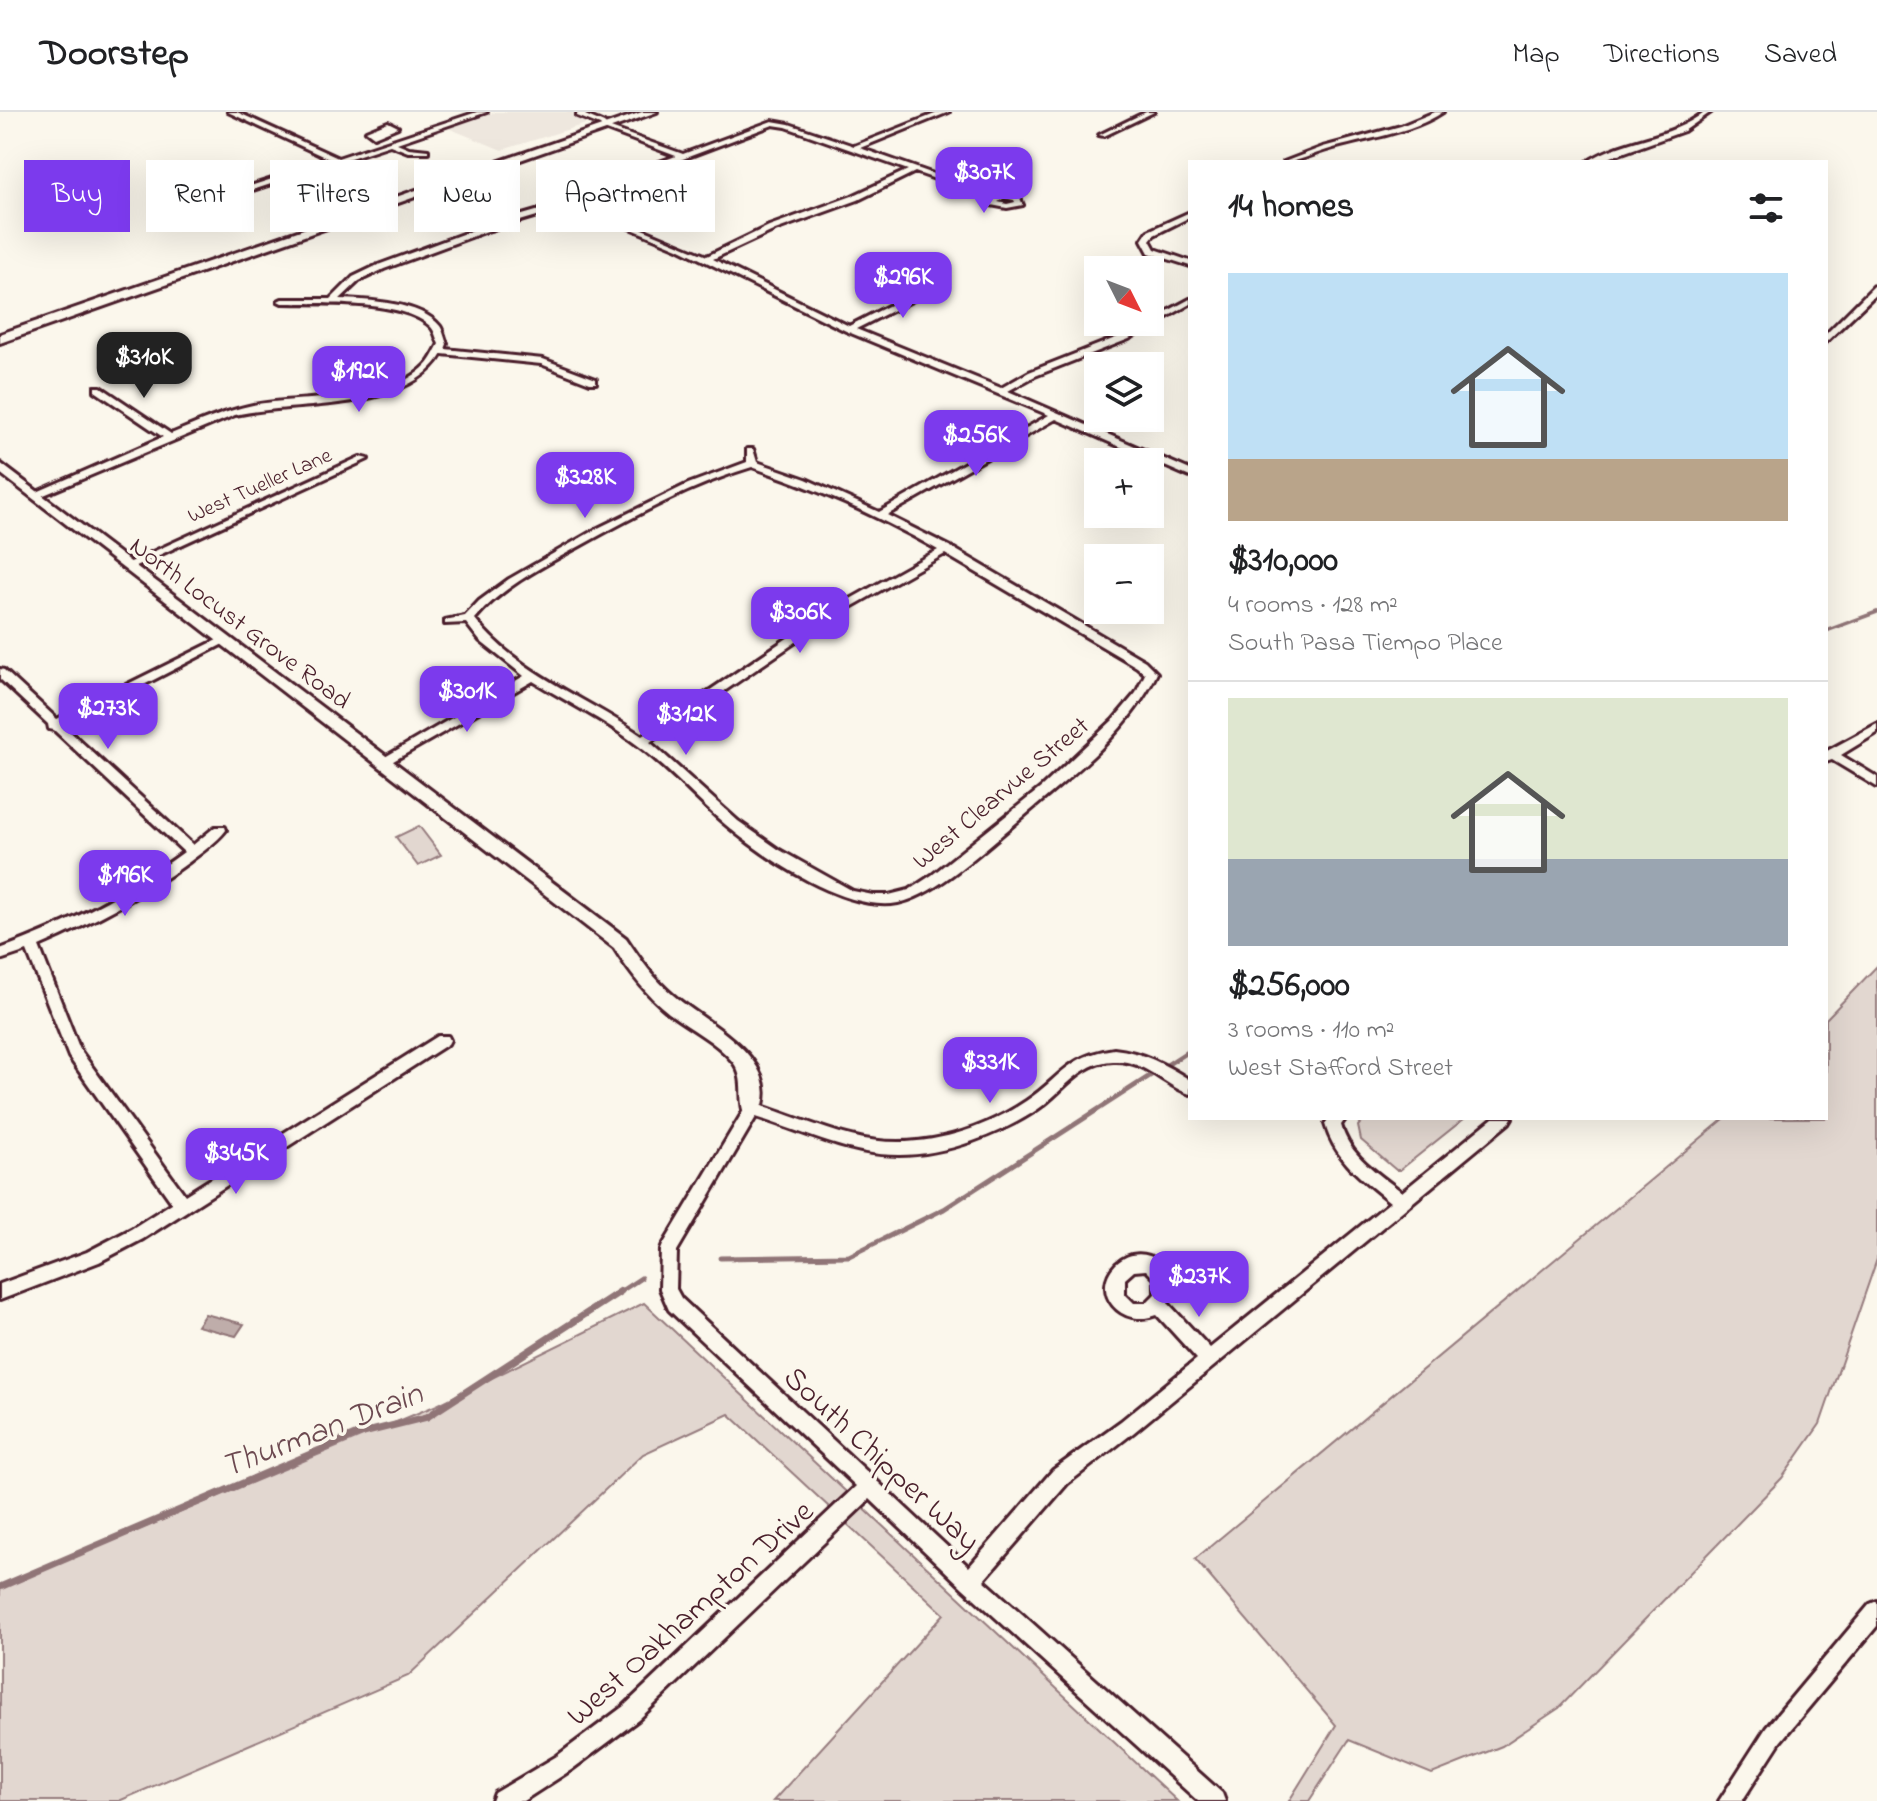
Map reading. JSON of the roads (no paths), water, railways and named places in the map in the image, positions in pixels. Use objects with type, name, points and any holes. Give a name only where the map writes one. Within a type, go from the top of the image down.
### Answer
[{"type":"main road","points":[[0,339],[652,112]]},
{"type":"street","points":[[231,112],[337,160],[484,112]]},
{"type":"street","points":[[683,156],[612,126],[585,112],[579,115],[602,124],[612,126],[692,152]]},
{"type":"street","points":[[856,148],[946,112]]},
{"type":"street","points":[[1102,135],[1151,112]]},
{"type":"street","points":[[1293,160],[1330,146],[1416,123],[1440,112]]},
{"type":"street","points":[[1596,160],[1679,131],[1708,112]]},
{"type":"street","points":[[672,160],[775,123],[996,198]]},
{"type":"street","points":[[374,135],[408,150],[426,151]]},
{"type":"street","points":[[708,258],[789,221],[847,202],[915,169]]},
{"type":"street","points":[[331,303],[356,279],[381,267],[487,228],[536,214]]},
{"type":"street","points":[[1188,215],[1151,233],[1146,240],[1152,251],[1188,263]]},
{"type":"street","points":[[645,232],[708,258],[849,329],[1001,391],[1188,473]]},
{"type":"street","points":[[849,329],[942,282]]},
{"type":"street","points":[[1828,337],[1873,297],[1877,288]]},
{"type":"street","points":[[35,495],[253,407],[321,403],[370,395],[414,377],[428,367],[441,351],[440,329],[419,313],[394,307],[282,301]]},
{"type":"street","points":[[1001,391],[1032,374],[1126,337],[1188,302]]},
{"type":"street","points":[[441,351],[543,362],[593,381]]},
{"type":"street","points":[[98,389],[171,438]]},
{"type":"street","points":[[880,515],[1056,415]]},
{"type":"street","points":[[750,451],[752,464]]},
{"type":"street","name":"West Tueller Lane","points":[[127,566],[363,459]]},
{"type":"street","points":[[469,619],[475,608],[592,535],[693,485],[739,466],[752,464],[803,481],[947,549]]},
{"type":"street","name":"North Locust Grove Road","points":[[0,467],[620,943],[642,976],[670,1004],[716,1034],[737,1055],[752,1082],[752,1109]]},
{"type":"street","points":[[469,619],[507,657],[533,676],[642,742],[824,618],[947,549]]},
{"type":"street","name":"West Clearvue Street","points":[[642,742],[734,825],[848,894],[863,899],[898,899],[927,886],[1083,759],[1132,705],[1149,683],[1151,673],[1141,664],[947,549]]},
{"type":"street","points":[[449,622],[469,619]]},
{"type":"street","points":[[53,726],[225,639]]},
{"type":"street","points":[[0,673],[53,726],[193,853]]},
{"type":"street","points":[[384,761],[533,676]]},
{"type":"street","points":[[1829,756],[1877,728]]},
{"type":"street","points":[[1829,756],[1877,783]]},
{"type":"street","points":[[0,955],[104,910],[193,853],[220,830]]},
{"type":"street","points":[[31,944],[74,1053],[183,1206]]},
{"type":"street","points":[[0,1292],[93,1257],[183,1206],[443,1040]]},
{"type":"street","points":[[752,1109],[819,1133],[889,1151],[920,1149],[980,1131],[1018,1115],[1093,1056],[1116,1054],[1148,1061],[1188,1087]]},
{"type":"street","name":"South Chipper Way","points":[[752,1109],[669,1250],[668,1289],[675,1304],[970,1581],[1214,1801]]},
{"type":"street","points":[[1336,1120],[1333,1124],[1335,1137],[1344,1153],[1402,1202]]},
{"type":"street","points":[[970,1581],[1060,1477],[1209,1360],[1502,1120]]},
{"type":"street","points":[[1159,1305],[1209,1360]]},
{"type":"street","name":"West Oakhampton Drive","points":[[503,1801],[564,1763],[631,1713],[869,1487]]},
{"type":"street","points":[[1730,1801],[1773,1735],[1877,1611]]},
{"type":"waterway","name":"Thurman Drain","points":[[1828,630],[1877,612]]},
{"type":"waterway","name":"Thurman Drain","points":[[720,1258],[849,1256],[944,1209],[1188,1051]]},
{"type":"waterway","name":"Thurman Drain","points":[[618,1293],[641,1278]]},
{"type":"waterway","name":"Thurman Drain","points":[[0,1587],[355,1435],[427,1417],[621,1291]]}]
